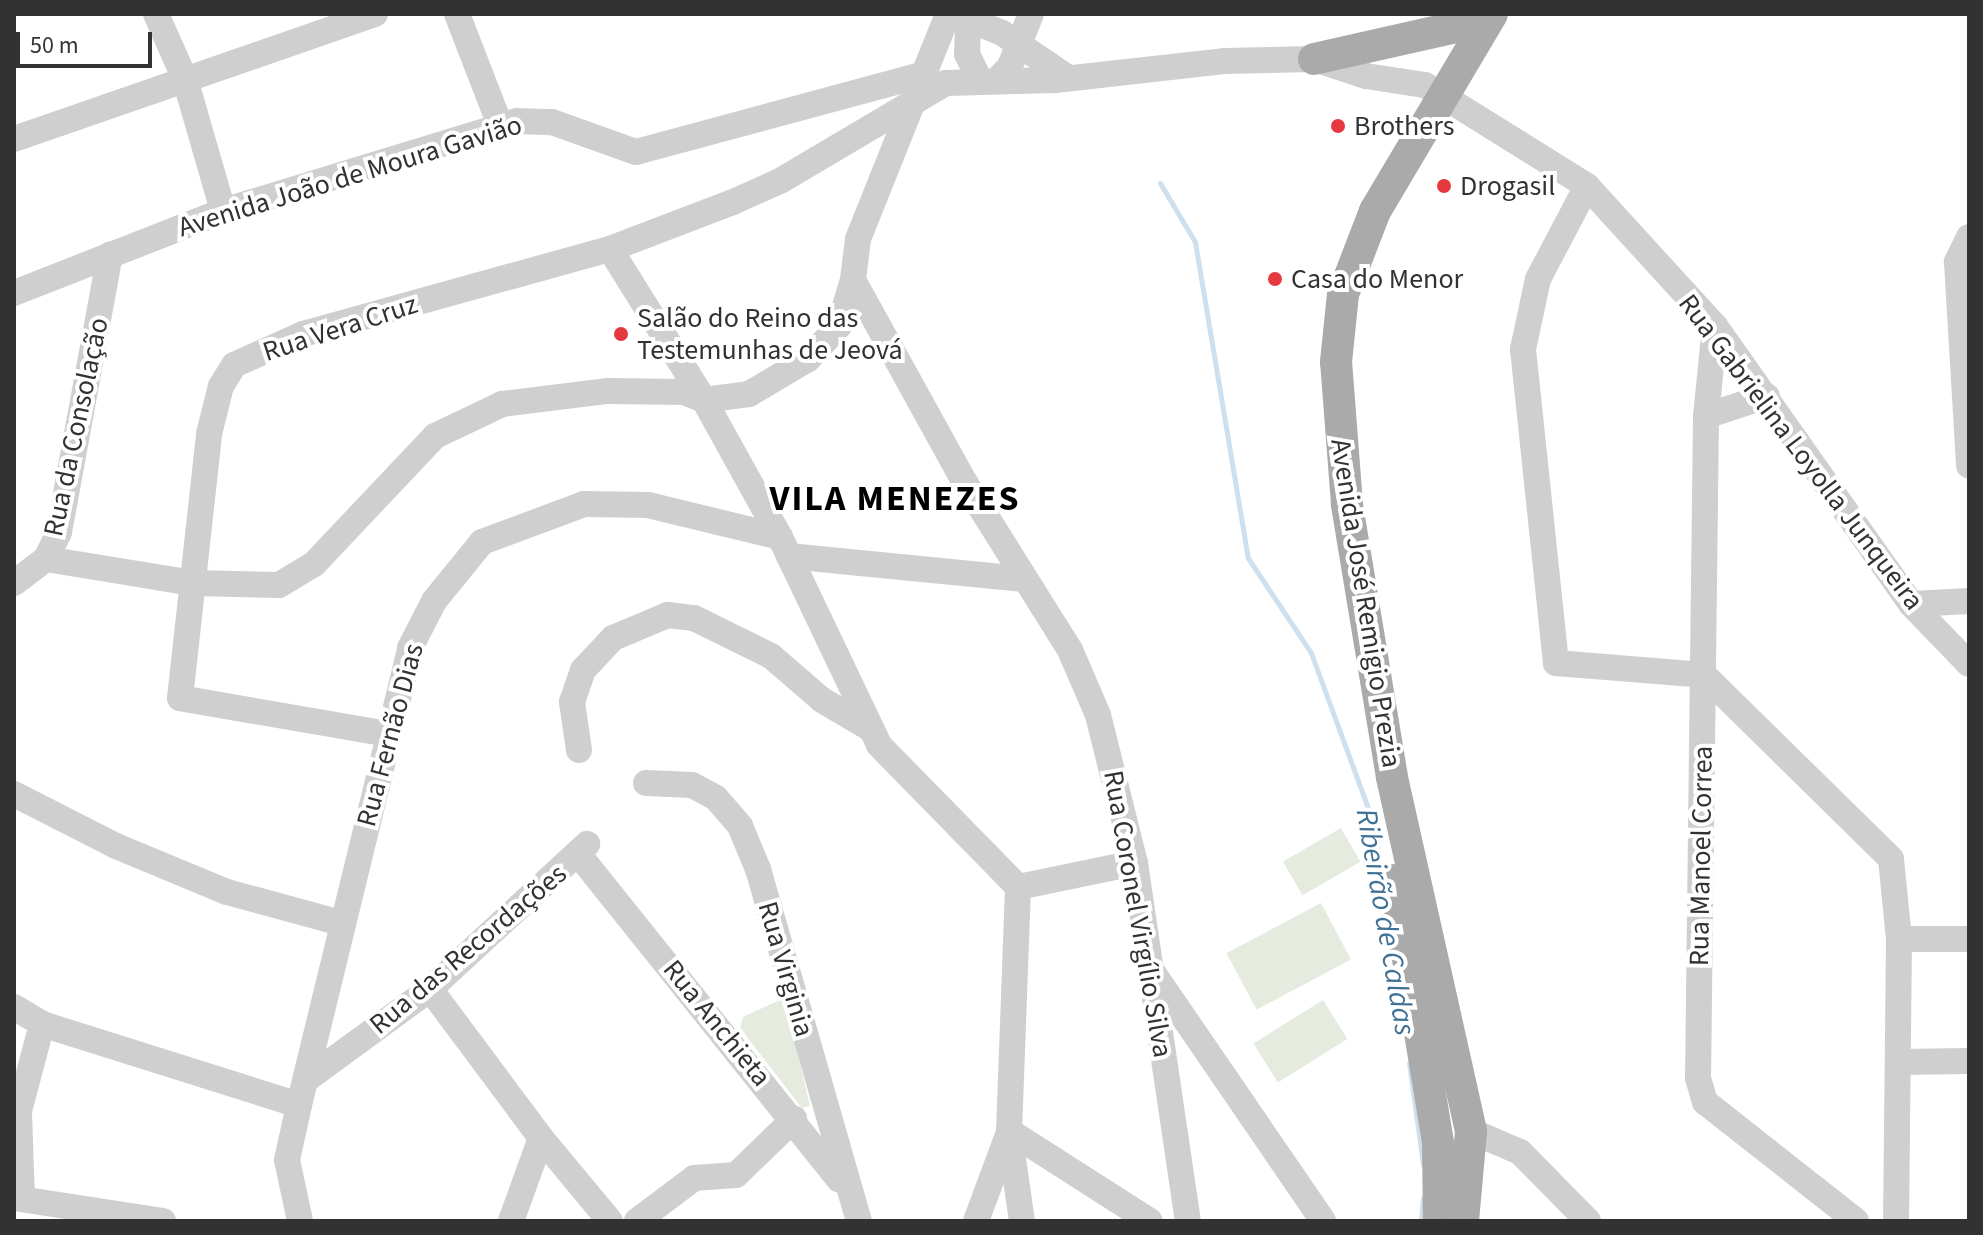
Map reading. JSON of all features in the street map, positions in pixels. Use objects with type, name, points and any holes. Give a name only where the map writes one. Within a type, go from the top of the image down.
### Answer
[{"type":"main road","name":"Avenida José Remigio Prezia","points":[[1439,1221],[1438,1144],[1328,457],[1328,290],[1359,210],[1434,90],[1492,14]]},
{"type":"main road","name":"Avenida José Remigio Prezia","points":[[1463,1221],[1471,1131],[1392,777],[1347,504],[1336,362],[1343,294],[1358,249],[1465,20]]},
{"type":"main road","points":[[1314,59],[1465,20]]},
{"type":"street","points":[[156,14],[185,79],[223,211]]},
{"type":"street","points":[[14,139],[375,14]]},
{"type":"street","points":[[457,14],[500,125]]},
{"type":"street","points":[[969,19],[967,54],[989,78],[1019,44],[1031,14]]},
{"type":"street","points":[[969,19],[1019,44],[1064,75]]},
{"type":"street","points":[[46,559],[192,583],[258,588],[279,585],[314,564],[435,436],[502,404],[608,391],[684,392],[704,400],[749,394],[808,359],[839,326],[853,280],[858,239],[924,69],[969,19]]},
{"type":"street","points":[[1314,59],[1366,76],[1434,90]]},
{"type":"street","name":"Rua Vera Cruz","points":[[388,734],[180,698],[209,434],[221,386],[234,365],[303,334],[610,249],[780,181],[939,86],[989,78],[1013,83],[1064,75],[1314,59]]},
{"type":"street","name":"Avenida João de Moura Gavião","points":[[14,293],[223,211],[500,125],[531,119],[552,122],[636,152],[924,69]]},
{"type":"street","name":"Rua Gabrielina Loyolla Junqueira","points":[[1434,90],[1587,186],[1715,326],[1911,604],[1969,664]]},
{"type":"street","points":[[1587,186],[1538,279],[1523,349],[1556,663],[1704,675],[1891,859],[1899,939],[1896,1221]]},
{"type":"street","points":[[1969,237],[1963,262],[1969,466]]},
{"type":"street","points":[[610,249],[704,400],[784,546],[879,745],[1018,887],[1009,1131],[1022,1221]]},
{"type":"street","name":"Rua da Consolação","points":[[14,583],[46,559],[59,532],[110,255]]},
{"type":"street","name":"Rua Coronel Virgílio Silva","points":[[853,280],[870,318],[1024,579],[1070,650],[1094,705],[1135,863],[1154,974],[1188,1221]]},
{"type":"street","name":"Rua Manoel Correa","points":[[1715,326],[1706,416],[1698,1078],[1705,1102],[1856,1221]]},
{"type":"street","points":[[1706,416],[1767,396]]},
{"type":"street","name":"Rua Fernão Dias","points":[[300,1221],[287,1160],[341,923],[410,648],[434,601],[482,542],[556,512],[616,501],[784,546],[1024,579]]},
{"type":"street","points":[[1911,604],[1969,601]]},
{"type":"street","points":[[579,750],[572,702],[583,670],[613,638],[668,615],[694,618],[771,656],[822,700],[871,729]]},
{"type":"street","name":"Rua Virginia","points":[[646,783],[692,785],[716,798],[740,826],[758,869],[859,1221]]},
{"type":"street","points":[[14,794],[116,846],[227,892],[341,923]]},
{"type":"street","name":"Rua Anchieta","points":[[583,849],[850,1195]]},
{"type":"street","name":"Rua das Recordações","points":[[307,1079],[430,989],[583,849]]},
{"type":"street","points":[[1018,887],[1135,863]]},
{"type":"street","points":[[1899,939],[1969,939]]},
{"type":"street","points":[[1154,974],[1195,1027],[1323,1221]]},
{"type":"street","points":[[430,989],[541,1138],[610,1221]]},
{"type":"street","points":[[14,1007],[42,1024],[299,1105]]},
{"type":"street","points":[[42,1024],[19,1111],[18,1199],[163,1221]]},
{"type":"street","points":[[1161,1038],[1195,1027]]},
{"type":"street","points":[[1899,1062],[1969,1061]]},
{"type":"street","points":[[637,1221],[694,1178],[736,1175],[794,1119]]},
{"type":"street","points":[[976,1221],[1009,1131]]},
{"type":"street","points":[[1009,1131],[1150,1221]]},
{"type":"street","points":[[1471,1131],[1520,1152],[1588,1221]]},
{"type":"street","points":[[511,1221],[541,1138]]},
{"type":"shaded area","points":[[1341,828],[1360,862],[1302,895],[1283,862]]},
{"type":"shaded area","points":[[1321,903],[1351,960],[1257,1010],[1227,953]]},
{"type":"shaded area","points":[[780,1000],[786,1003],[810,1106],[802,1108],[740,1028],[743,1017]]},
{"type":"shaded area","points":[[1323,1000],[1347,1039],[1278,1082],[1253,1043]]},
{"type":"waterway","name":"Ribeirão de Caldas","points":[[1160,183],[1195,242],[1248,558],[1311,653],[1374,824],[1382,879]]},
{"type":"waterway","name":"Ribeirão de Caldas","points":[[1409,1063],[1423,1164]]},
{"type":"waterway","name":"Ribeirão de Caldas","points":[[1421,1221],[1423,1198]]},
{"type":"place","name":"Brothers","points":[[1338,126]]},
{"type":"place","name":"Drogasil","points":[[1444,186]]},
{"type":"place","name":"Casa do Menor","points":[[1275,279]]},
{"type":"place","name":"Salão do Reino das Testemunhas de Jeová","points":[[621,334]]},
{"type":"district","name":"VILA MENEZES","points":[[895,499]]}]
